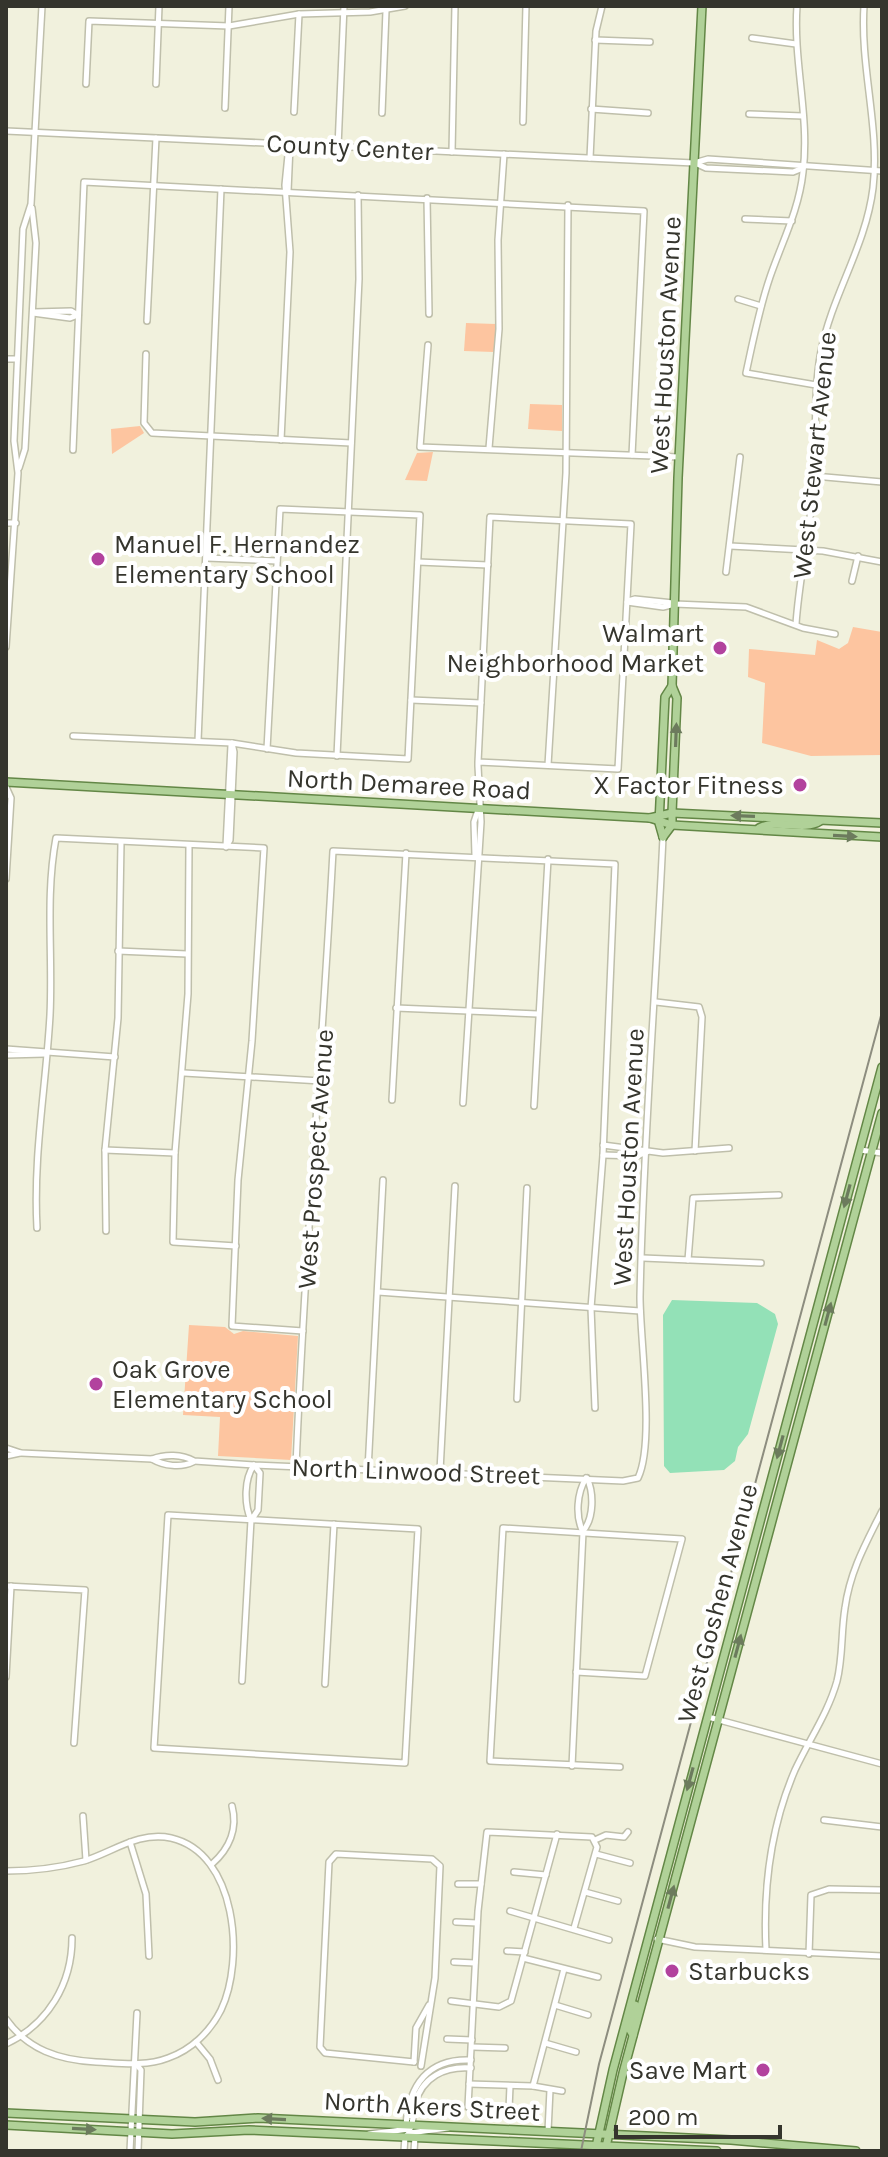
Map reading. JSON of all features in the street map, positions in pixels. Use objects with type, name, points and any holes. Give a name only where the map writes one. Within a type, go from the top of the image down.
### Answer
[{"type":"main road","name":"West Houston Avenue","points":[[672,825],[677,698],[672,686],[679,457],[702,6]]},
{"type":"main road","name":"West Houston Avenue","points":[[663,837],[660,818],[665,697],[672,686]]},
{"type":"main road","name":"North Demaree Road","points":[[6,785],[229,792],[307,801],[660,818],[672,825],[882,837]]},
{"type":"main road","points":[[660,818],[672,813],[882,823]]},
{"type":"main road","points":[[757,829],[769,823],[813,826],[821,821]]},
{"type":"main road","points":[[663,837],[672,825]]},
{"type":"main road","name":"West Goshen Avenue","points":[[596,2148],[648,1937],[882,1067]]},
{"type":"main road","name":"West Goshen Avenue","points":[[606,2148],[882,1113]]},
{"type":"main road","points":[[801,1413],[798,1395],[807,1364],[807,1344]]},
{"type":"main road","points":[[634,2035],[631,2021],[643,1972],[641,1964]]},
{"type":"main road","name":"North Akers Street","points":[[6,2113],[134,2119],[258,2118],[548,2131],[856,2151]]},
{"type":"main road","name":"North Akers Street","points":[[6,2125],[172,2134],[249,2130],[596,2148],[717,2151]]},
{"type":"street","points":[[6,647],[16,523],[18,473],[14,441],[23,229],[31,204],[42,6]]},
{"type":"street","points":[[156,84],[159,6]]},
{"type":"street","points":[[225,108],[229,6]]},
{"type":"street","points":[[86,84],[89,21],[229,26],[299,14],[344,9],[386,11],[405,6]]},
{"type":"street","points":[[452,152],[455,6]]},
{"type":"street","points":[[523,122],[526,6]]},
{"type":"street","points":[[590,158],[595,40],[602,6]]},
{"type":"street","points":[[797,6],[796,44],[804,167],[792,221],[761,306],[746,373],[816,385]]},
{"type":"street","name":"West Stewart Avenue","points":[[796,624],[814,476],[816,385],[833,307],[868,213],[874,171],[875,141],[864,56],[864,6]]},
{"type":"street","points":[[338,147],[344,9]]},
{"type":"street","points":[[382,113],[386,11]]},
{"type":"street","points":[[294,112],[299,14]]},
{"type":"street","points":[[752,38],[796,44]]},
{"type":"street","points":[[595,40],[650,42]]},
{"type":"street","points":[[591,109],[648,113]]},
{"type":"street","points":[[749,114],[803,116]]},
{"type":"street","name":"County Center","points":[[6,131],[694,163],[708,159],[882,171]]},
{"type":"street","points":[[147,321],[156,138]]},
{"type":"street","points":[[281,440],[290,252],[287,192],[291,170],[289,145]]},
{"type":"street","points":[[489,449],[499,344],[498,240],[504,154]]},
{"type":"street","points":[[73,450],[84,182],[644,211],[632,455]]},
{"type":"street","points":[[198,741],[221,189]]},
{"type":"street","points":[[337,756],[359,279],[358,195]]},
{"type":"street","points":[[427,198],[429,314]]},
{"type":"street","points":[[18,473],[25,449],[33,313],[36,228],[31,204]]},
{"type":"street","points":[[548,765],[566,452],[568,205]]},
{"type":"street","points":[[745,219],[792,221]]},
{"type":"street","points":[[738,299],[761,306]]},
{"type":"street","points":[[33,313],[56,317],[78,315]]},
{"type":"street","points":[[428,345],[420,447],[679,457]]},
{"type":"street","points":[[146,354],[144,423],[147,429],[155,433],[351,443]]},
{"type":"street","points":[[6,359],[17,359]]},
{"type":"street","points":[[726,572],[740,457]]},
{"type":"street","points":[[814,476],[882,482]]},
{"type":"street","points":[[73,736],[232,743],[267,749],[337,756],[408,759],[420,515],[280,509],[267,749]]},
{"type":"street","points":[[463,1103],[479,847],[478,762],[490,517],[631,524],[618,769],[478,762]]},
{"type":"street","points":[[6,523],[16,523]]},
{"type":"street","points":[[730,546],[804,550],[882,562]]},
{"type":"street","points":[[852,581],[858,556]]},
{"type":"street","points":[[207,558],[277,561]]},
{"type":"street","points":[[418,562],[488,565]]},
{"type":"street","points":[[627,602],[663,607],[675,604],[746,607],[835,634]]},
{"type":"street","points":[[411,700],[481,703]]},
{"type":"street","points":[[226,847],[230,840],[232,743]]},
{"type":"street","points":[[6,785],[11,798],[6,879]]},
{"type":"street","name":"West Houston Avenue","points":[[638,1478],[642,1468],[645,1404],[640,1311],[663,837]]},
{"type":"street","points":[[37,1228],[37,1132],[50,1000],[49,915],[56,838],[264,848],[249,1077],[238,1180],[232,1326],[303,1331]]},
{"type":"street","points":[[106,1231],[105,1150],[115,1057],[121,842]]},
{"type":"street","points":[[189,845],[184,1073],[175,1153],[173,1242],[236,1246]]},
{"type":"street","name":"West Prospect Avenue","points":[[296,1467],[310,1182],[321,1081],[333,851],[406,853]]},
{"type":"street","points":[[392,1100],[406,853],[615,864],[603,1155],[591,1308],[595,1408]]},
{"type":"street","points":[[534,1106],[548,859]]},
{"type":"street","points":[[118,951],[187,954]]},
{"type":"street","points":[[656,1002],[699,1007],[702,1017],[695,1151]]},
{"type":"street","points":[[396,1008],[538,1014]]},
{"type":"street","points":[[6,1049],[46,1054]]},
{"type":"street","points":[[6,1055],[115,1057]]},
{"type":"street","points":[[184,1073],[321,1081]]},
{"type":"street","points":[[603,1145],[638,1147],[648,1152]]},
{"type":"street","points":[[603,1155],[637,1156],[648,1152],[729,1148]]},
{"type":"street","points":[[105,1150],[175,1153]]},
{"type":"street","points":[[860,1150],[882,1153]]},
{"type":"street","points":[[368,1470],[383,1180]]},
{"type":"street","points":[[440,1471],[455,1186]]},
{"type":"street","points":[[517,1399],[527,1188]]},
{"type":"street","points":[[688,1260],[693,1198],[779,1195]]},
{"type":"street","points":[[643,1258],[761,1263]]},
{"type":"street","points":[[378,1292],[640,1311]]},
{"type":"street","name":"North Linwood Street","points":[[6,1448],[21,1453]]},
{"type":"street","name":"North Linwood Street","points":[[6,1456],[21,1453],[152,1459],[161,1456],[296,1467],[638,1478]]},
{"type":"street","points":[[242,1681],[251,1520],[246,1509],[248,1473],[254,1465],[260,1473],[259,1492],[258,1510],[251,1520]]},
{"type":"street","points":[[572,1766],[583,1532],[578,1522],[580,1488],[587,1478]]},
{"type":"street","points":[[583,1532],[590,1522],[591,1488],[587,1478]]},
{"type":"street","points":[[247,1491],[259,1492]]},
{"type":"street","points":[[579,1506],[590,1506]]},
{"type":"street","points":[[766,1950],[767,1868],[776,1823],[809,1744],[828,1708],[837,1678],[851,1577],[878,1526],[882,1511]]},
{"type":"street","points":[[168,1515],[334,1524],[418,1529],[405,1763],[154,1748],[168,1515]]},
{"type":"street","points":[[325,1684],[334,1524]]},
{"type":"street","points":[[576,1672],[645,1676],[682,1539],[503,1528],[490,1761],[620,1767]]},
{"type":"street","points":[[6,1677],[9,1586],[85,1590],[74,1743]]},
{"type":"street","points":[[707,1717],[882,1764]]},
{"type":"street","points":[[212,1864],[230,1841],[234,1824],[232,1806]]},
{"type":"street","points":[[83,1816],[86,1860]]},
{"type":"street","points":[[824,1820],[882,1827]]},
{"type":"street","points":[[468,2107],[477,1923],[487,1832],[587,1835],[596,1841]]},
{"type":"street","points":[[596,1841],[606,1835],[624,1837],[628,1832]]},
{"type":"street","points":[[451,2001],[509,2005],[557,1834]]},
{"type":"street","points":[[6,1871],[54,1868],[151,1837],[173,1839],[198,1850],[212,1864],[223,1884],[232,1920],[229,1981],[222,2008],[196,2042],[168,2058],[137,2064],[62,2058],[39,2050],[21,2037],[6,2019]]},
{"type":"street","points":[[574,1928],[596,1854],[596,1841]]},
{"type":"street","points":[[130,1842],[146,1894],[149,1956]]},
{"type":"street","points":[[596,1854],[630,1863]]},
{"type":"street","points":[[421,2066],[435,1978],[438,1862],[332,1856],[322,2051],[414,2062],[431,2078]]},
{"type":"street","points":[[514,1872],[546,1875]]},
{"type":"street","points":[[458,1884],[481,1884]]},
{"type":"street","points":[[809,1954],[811,1895],[829,1889],[882,1890]]},
{"type":"street","points":[[585,1892],[618,1901]]},
{"type":"street","points":[[510,1911],[609,1940]]},
{"type":"street","points":[[456,1922],[477,1923]]},
{"type":"street","points":[[648,1937],[695,1947],[882,1956]]},
{"type":"street","points":[[6,2044],[21,2037],[48,2012],[60,1993],[69,1969],[72,1938]]},
{"type":"street","points":[[507,1951],[598,1977]]},
{"type":"street","points":[[454,1962],[475,1963]]},
{"type":"street","points":[[533,2086],[564,1969]]},
{"type":"street","points":[[414,2062],[416,2028],[430,2004]]},
{"type":"street","points":[[555,2005],[588,2015]]},
{"type":"street","points":[[137,2013],[137,2064],[141,2070],[134,2131],[138,2151]]},
{"type":"street","points":[[447,2039],[505,2048]]},
{"type":"street","points":[[196,2042],[210,2059],[218,2080]]},
{"type":"street","points":[[545,2043],[576,2052]]},
{"type":"street","points":[[410,2125],[410,2096],[426,2072],[445,2062],[471,2060]]},
{"type":"street","points":[[364,2135],[383,2130],[404,2131],[410,2125],[417,2097],[431,2078],[450,2069],[471,2068]]},
{"type":"street","points":[[469,2084],[533,2086],[562,2091]]},
{"type":"street","points":[[509,2109],[510,2086]]},
{"type":"street","points":[[548,2131],[550,2090]]},
{"type":"street","points":[[404,2151],[405,2137],[414,2132],[453,2127]]},
{"type":"street","points":[[130,2151],[134,2131]]},
{"type":"street","points":[[414,2151],[415,2137]]},
{"type":"shaded area","points":[[466,323],[496,324],[494,352],[464,351]]},
{"type":"shaded area","points":[[530,404],[562,405],[562,431],[528,429]]},
{"type":"shaded area","points":[[140,426],[144,433],[112,454],[111,429]]},
{"type":"shaded area","points":[[433,452],[427,481],[405,480],[417,453]]},
{"type":"shaded area","points":[[853,627],[882,632],[882,755],[811,756],[762,743],[765,683],[748,677],[749,649],[815,655],[817,640],[839,649],[848,643]]},
{"type":"shaded area","points":[[672,1300],[757,1303],[775,1314],[778,1324],[748,1434],[738,1447],[735,1461],[724,1470],[670,1473],[664,1466],[663,1315]]},
{"type":"shaded area","points":[[189,1325],[225,1327],[234,1334],[243,1331],[298,1336],[291,1460],[218,1456],[220,1417],[183,1415]]},
{"type":"railway","points":[[581,2151],[599,2064],[882,1012]]},
{"type":"place","name":"Manuel F. Hernandez Elementary School","points":[[98,559]]},
{"type":"place","name":"Walmart Neighborhood Market","points":[[720,648]]},
{"type":"place","name":"X Factor Fitness","points":[[800,785]]},
{"type":"place","name":"Oak Grove Elementary School","points":[[96,1384]]},
{"type":"place","name":"Starbucks","points":[[672,1971]]},
{"type":"place","name":"Save Mart","points":[[763,2070]]}]
